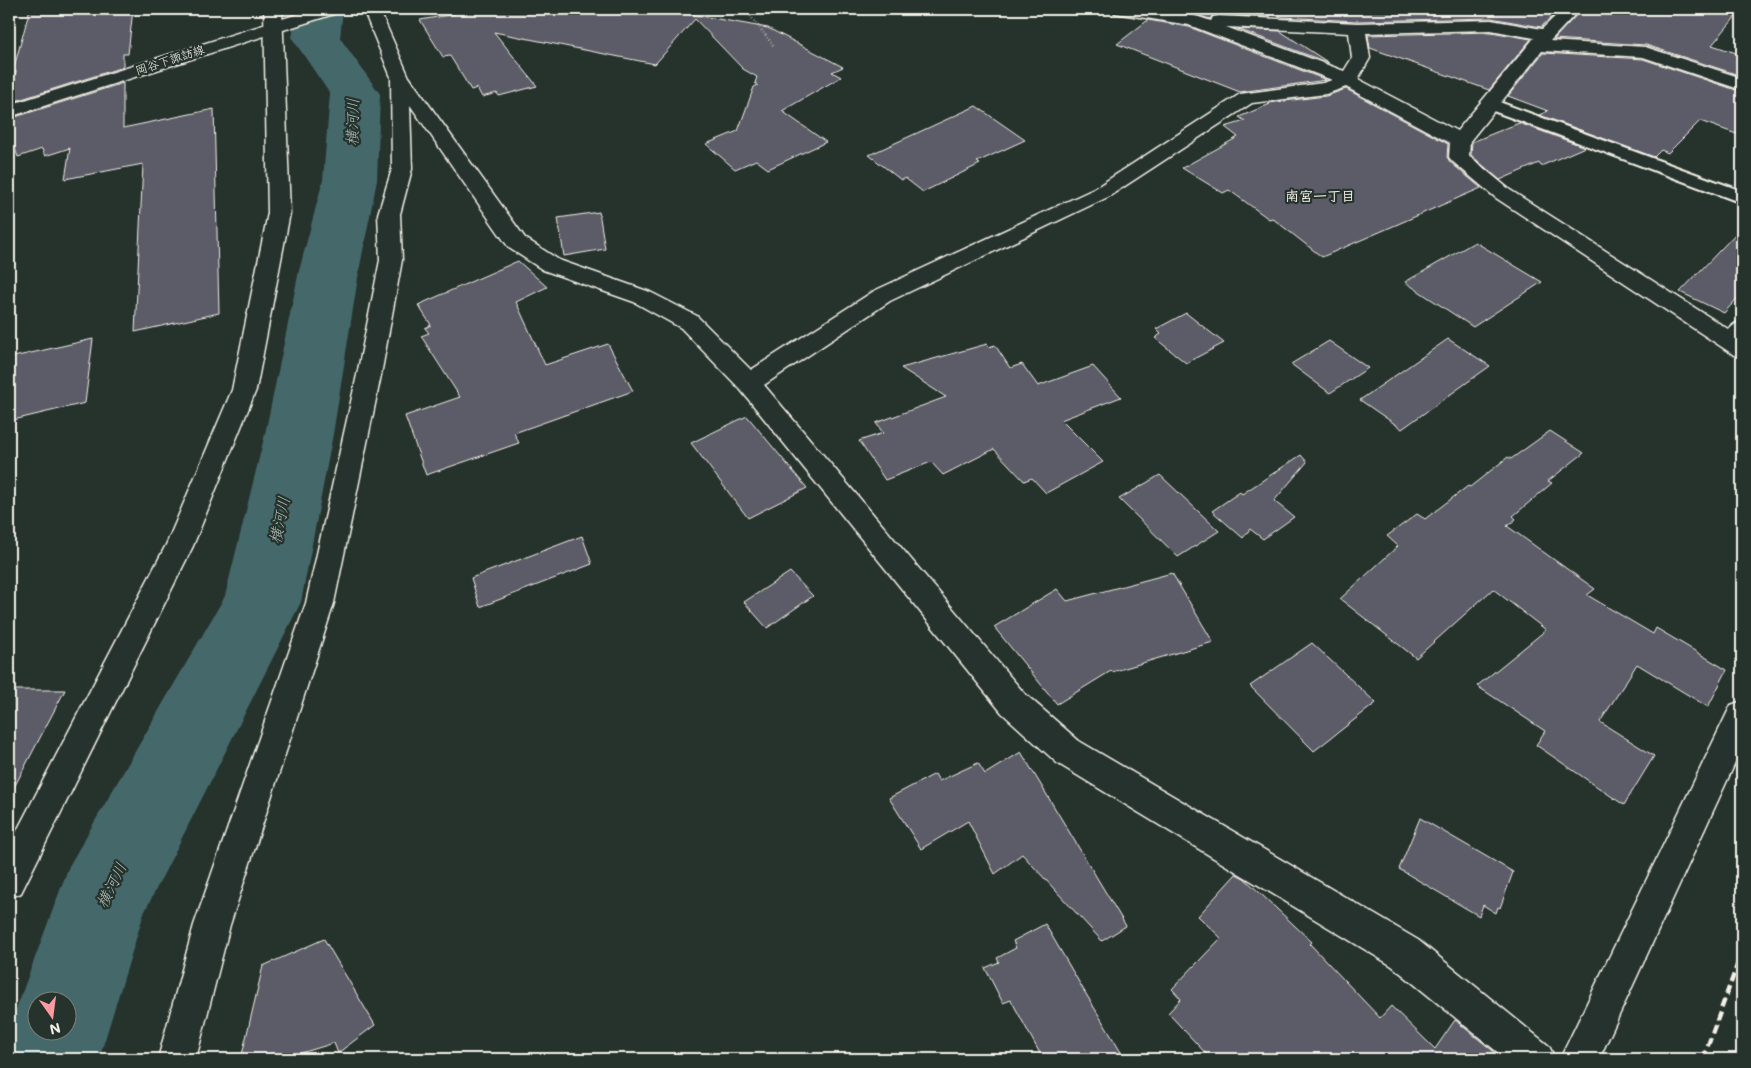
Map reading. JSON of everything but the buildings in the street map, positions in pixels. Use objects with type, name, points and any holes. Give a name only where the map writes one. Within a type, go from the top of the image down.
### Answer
[{"type":"street","name":"岡谷下諏訪線","points":[[9,112],[275,20],[331,9]]},
{"type":"street","points":[[371,9],[400,77],[517,243],[551,265],[642,297],[689,322],[749,383],[1013,703],[1068,752],[1405,953],[1536,1059]]},
{"type":"street","points":[[1121,9],[1193,20],[1357,28],[1491,26],[1542,41],[1645,52],[1742,84]]},
{"type":"street","points":[[1572,9],[1542,41],[1460,140],[1459,158],[1503,194],[1738,339]]},
{"type":"street","points":[[9,881],[179,546],[244,390],[279,212],[275,20]]},
{"type":"street","points":[[1193,20],[1332,73],[1460,140]]},
{"type":"street","points":[[749,383],[882,296],[1102,193],[1247,98],[1326,88],[1347,81],[1362,58],[1357,28]]},
{"type":"street","points":[[177,1059],[212,925],[320,604],[370,375],[391,260],[390,214],[402,169],[400,77]]},
{"type":"street","points":[[1579,1059],[1738,734]]},
{"type":"lane","points":[[1490,104],[1742,197]]},
{"type":"path","points":[[745,9],[773,45]]},
{"type":"waterway","name":"横河川","points":[[72,990],[102,899],[262,602],[299,434],[329,271],[350,180],[355,94],[316,38],[320,9]]},
{"type":"waterway","name":"横河川","points":[[48,1059],[55,1040]]},
{"type":"railway","points":[[1703,1059],[1742,952]]},
{"type":"district","name":"南宮一丁目","points":[[1320,196]]}]
